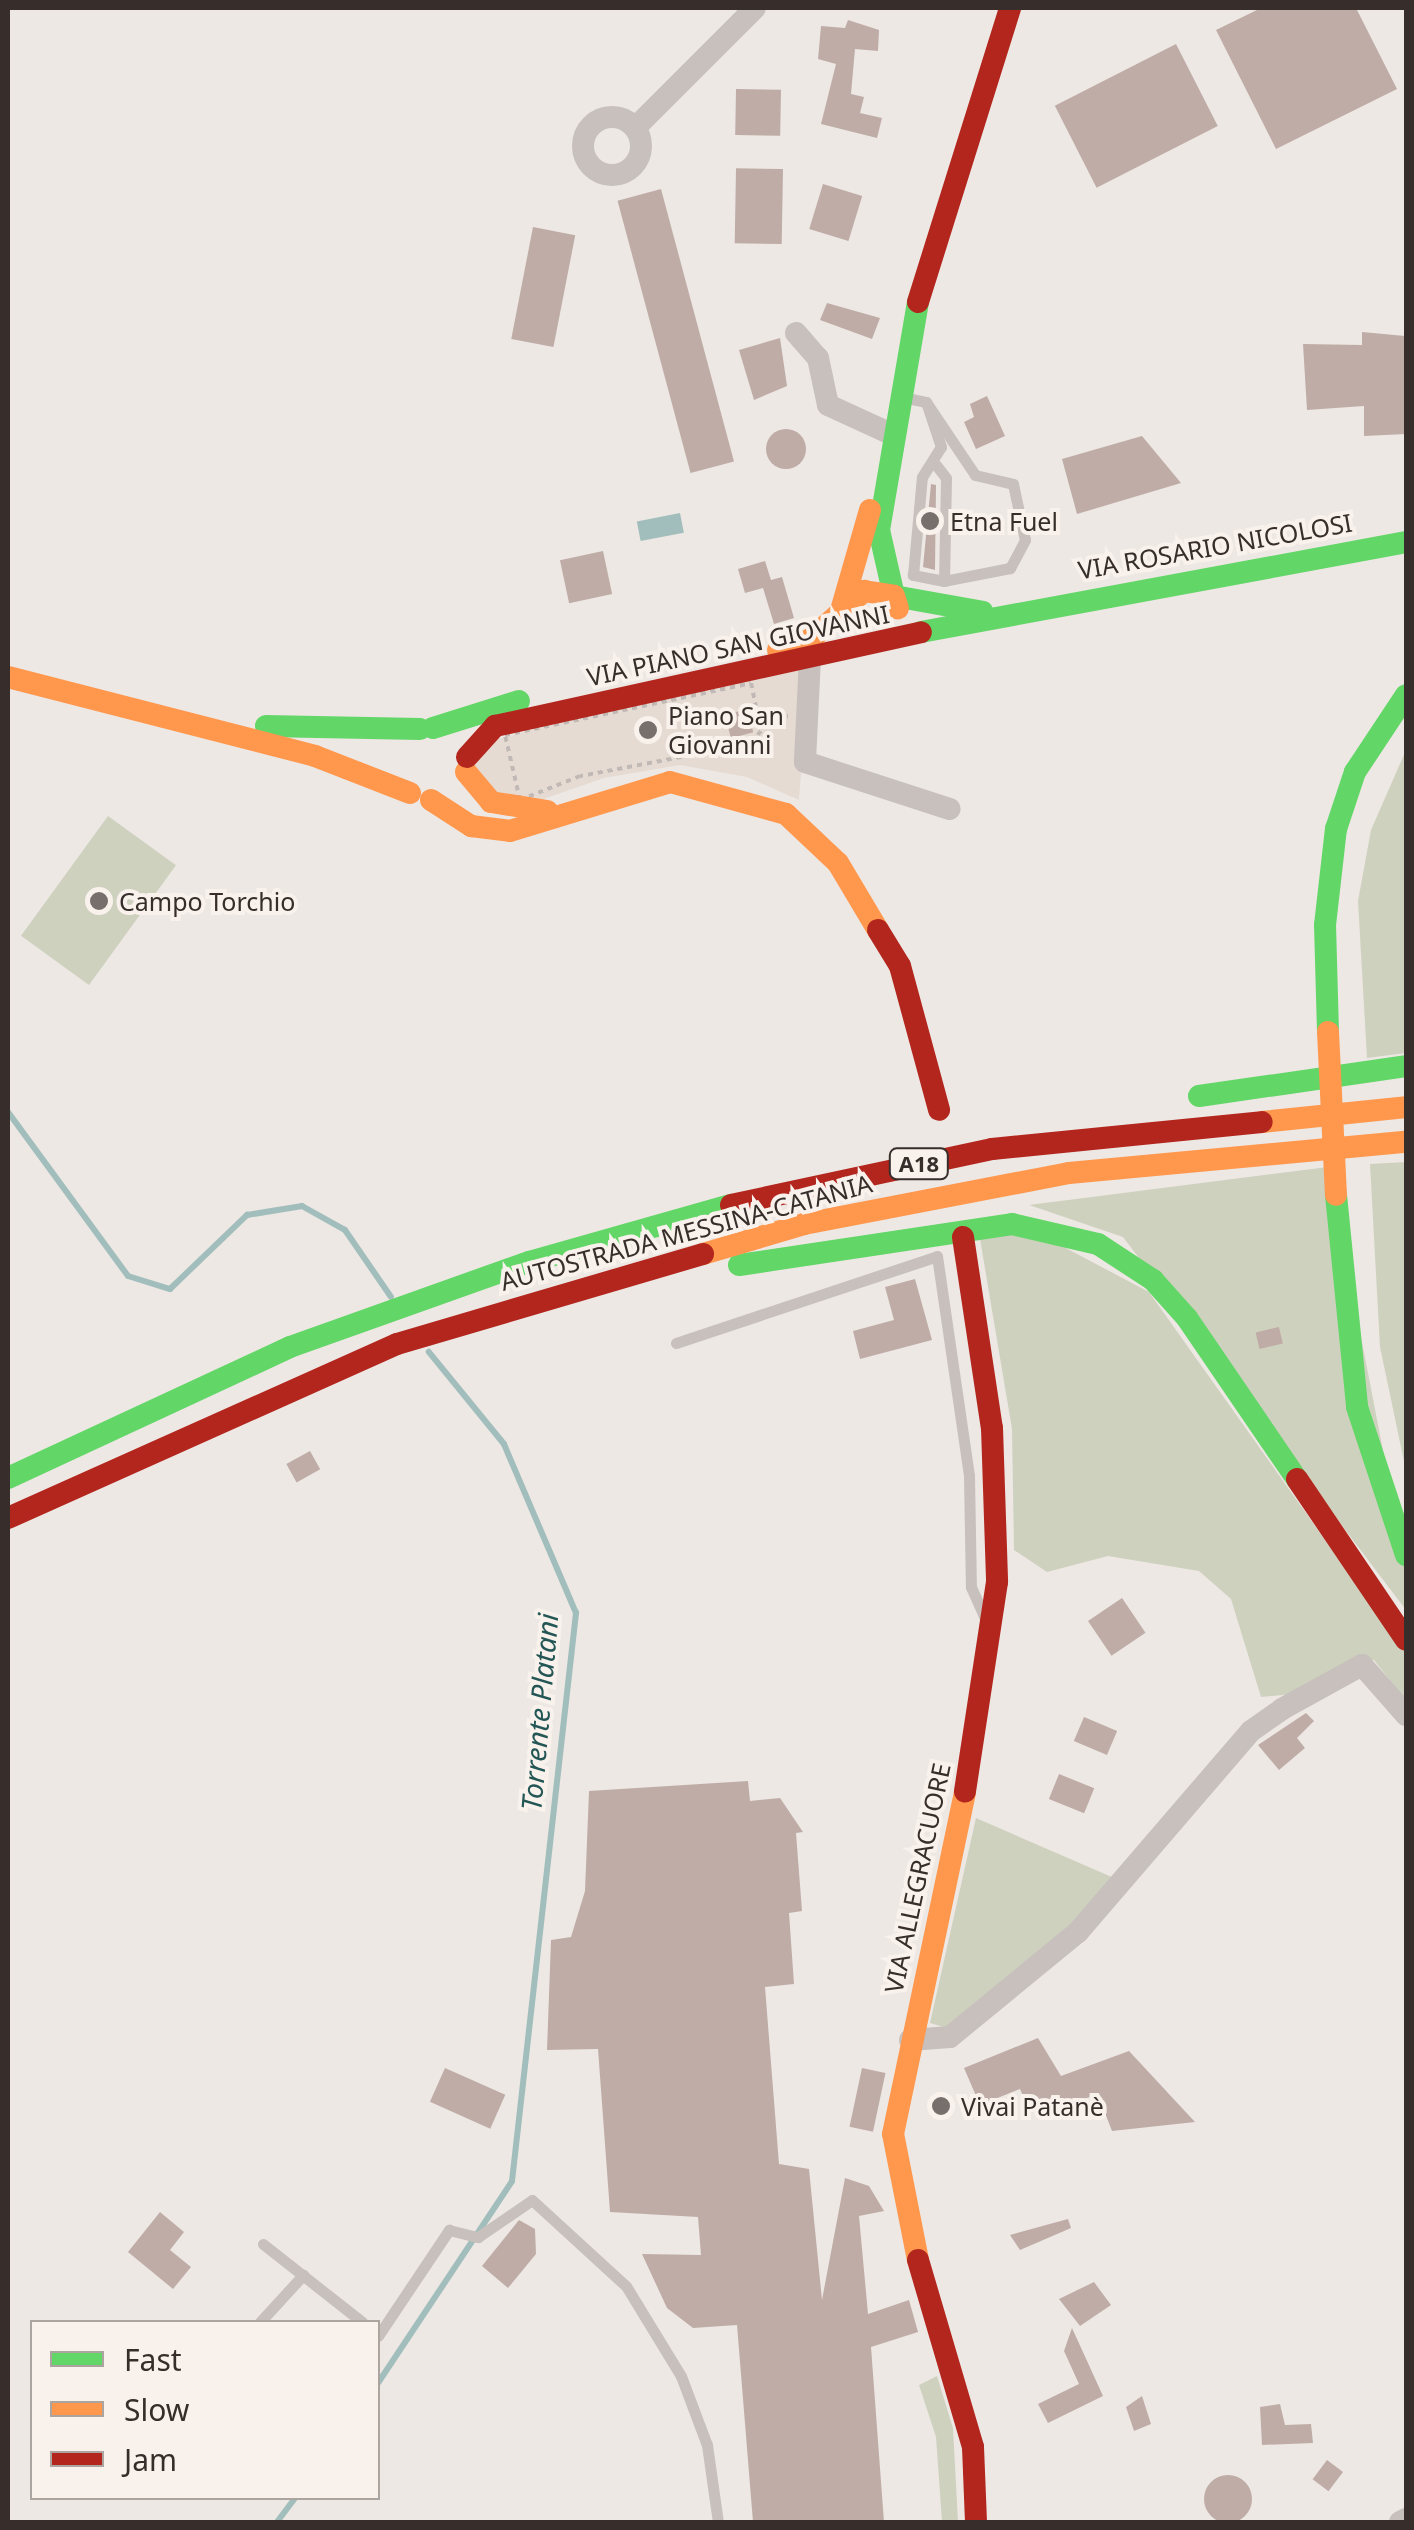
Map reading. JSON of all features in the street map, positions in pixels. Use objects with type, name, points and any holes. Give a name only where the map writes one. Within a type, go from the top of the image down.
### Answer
[{"type":"main road","points":[[842,607],[886,458],[898,396],[969,126],[1010,8]]},
{"type":"main road","points":[[886,458],[882,569],[900,617],[886,641]]},
{"type":"main road","name":"VIA ROSARIO NICOLOSI","points":[[1034,607],[1406,542]]},
{"type":"main road","points":[[842,607],[864,591],[949,612],[1034,607]]},
{"type":"main road","name":"VIA PIANO SAN GIOVANNI","points":[[158,713],[304,731],[427,729],[492,707],[792,647],[842,607]]},
{"type":"main road","name":"VIA PIANO SAN GIOVANNI","points":[[467,764],[495,726],[1034,607]]},
{"type":"main road","points":[[8,677],[158,713],[421,796],[471,826],[510,831],[670,782],[756,801],[810,833],[900,966],[940,1110]]},
{"type":"main road","points":[[1406,694],[1355,772],[1336,829],[1324,925],[1339,1032],[1356,1407],[1406,1555]]},
{"type":"main road","points":[[421,796],[396,758],[427,729],[455,737],[467,764],[501,807],[572,811]]},
{"type":"main road","points":[[1339,1032],[1354,861],[1367,804],[1406,730]]},
{"type":"main road","points":[[421,796],[454,792],[467,764]]},
{"type":"main road","points":[[807,1188],[877,1158],[1155,1105],[1406,1066]]},
{"type":"main road","name":"AUTOSTRADA MESSINA-CATANIA","points":[[8,1478],[204,1383],[444,1290],[807,1188],[1066,1139],[1406,1108]]},
{"type":"main road","name":"AUTOSTRADA MESSINA-CATANIA","points":[[8,1518],[397,1344],[659,1265],[995,1184],[1406,1142]]},
{"type":"main road","points":[[1348,1193],[1378,1402],[1406,1505]]},
{"type":"main road","points":[[774,1260],[820,1241],[1012,1213],[1124,1247],[1193,1312],[1406,1625]]},
{"type":"main road","points":[[659,1265],[774,1260],[1012,1224],[1056,1228],[1117,1255],[1186,1318],[1406,1640]]},
{"type":"main road","name":"VIA ALLEGRACUORE","points":[[963,1237],[992,1428],[992,1635],[910,2040],[894,2171],[964,2406],[976,2522]]},
{"type":"street","points":[[636,128],[755,8]]},
{"type":"street","points":[[796,334],[818,358],[828,405],[891,434]]},
{"type":"street","points":[[810,658],[805,762],[950,809]]},
{"type":"street","points":[[910,2040],[950,2037],[1078,1932],[1252,1732],[1282,1709],[1362,1665],[1406,1715]]},
{"type":"street","points":[[1400,2522],[1406,2519]]},
{"type":"lane","points":[[898,396],[926,402],[968,468],[1013,484],[1025,540],[1010,568],[944,581],[912,575],[922,477],[936,465],[941,447],[926,402]]},
{"type":"lane","points":[[936,465],[946,478],[944,581]]},
{"type":"lane","points":[[676,1343],[936,1256],[963,1417],[971,1586],[992,1635]]},
{"type":"lane","points":[[380,2332],[449,2230],[478,2237],[532,2200],[626,2286],[681,2376],[707,2444],[718,2522]]},
{"type":"lane","points":[[264,2244],[359,2320]]},
{"type":"lane","points":[[262,2320],[303,2275]]},
{"type":"path","points":[[751,683],[758,716],[750,744],[580,776],[520,800],[505,735],[751,683]]},
{"type":"path","points":[[758,716],[807,715]]},
{"type":"green space","points":[[1406,750],[1406,1053],[1367,1058],[1358,901],[1371,830]]},
{"type":"green space","name":"Campo Torchio","points":[[108,816],[176,865],[89,985],[21,936]]},
{"type":"green space","points":[[1406,1162],[1406,1471],[1380,1347],[1370,1164]]},
{"type":"green space","points":[[1328,1167],[1406,1569],[1406,1610],[1123,1237],[1029,1205]]},
{"type":"green space","points":[[979,1233],[1043,1236],[1149,1292],[1406,1654],[1406,1701],[1374,1660],[1352,1660],[1292,1694],[1261,1697],[1231,1599],[1199,1571],[1108,1556],[1047,1572],[1014,1550],[1012,1429]]},
{"type":"green space","points":[[976,1818],[1121,1881],[950,2029],[930,2023]]},
{"type":"green space","points":[[937,2376],[953,2428],[958,2522],[942,2522],[936,2437],[919,2385]]},
{"type":"shaded area","name":"Piano San Giovanni","points":[[810,658],[799,800],[747,777],[680,765],[604,778],[512,810],[467,767],[474,745]]},
{"type":"water","points":[[680,513],[684,533],[641,541],[637,521]]},
{"type":"building","points":[[1261,8],[1356,8],[1397,89],[1276,149],[1216,30]]},
{"type":"building","points":[[848,20],[879,30],[878,51],[855,49],[851,94],[864,97],[860,113],[882,118],[877,138],[821,124],[836,64],[818,59],[821,26],[845,28]]},
{"type":"building","points":[[1176,44],[1218,126],[1097,188],[1055,106]]},
{"type":"building","points":[[736,89],[781,90],[780,136],[735,135]]},
{"type":"building","points":[[736,168],[783,169],[782,244],[735,243]]},
{"type":"building","points":[[823,184],[862,196],[848,241],[809,229]]},
{"type":"building","points":[[661,189],[734,461],[691,473],[618,201]]},
{"type":"building","points":[[533,227],[575,235],[553,347],[511,339]]},
{"type":"building","points":[[827,303],[880,318],[872,339],[820,320]]},
{"type":"building","points":[[1362,332],[1405,336],[1406,434],[1364,436],[1364,406],[1307,410],[1303,344],[1362,345]]},
{"type":"building","points":[[780,338],[787,386],[754,400],[739,350]]},
{"type":"building","points":[[987,396],[1005,436],[976,449],[964,422],[974,417],[970,404]]},
{"type":"building","points":[[786,429],[800,435],[806,449],[800,463],[786,469],[772,463],[766,449],[772,435]]},
{"type":"building","points":[[1142,436],[1181,483],[1077,514],[1062,459]]},
{"type":"building","points":[[931,484],[936,485],[935,570],[923,567]]},
{"type":"building","points":[[603,551],[612,594],[569,603],[560,560]]},
{"type":"building","points":[[765,561],[771,580],[782,577],[794,618],[774,624],[763,588],[745,593],[738,569]]},
{"type":"building","points":[[747,709],[753,732],[731,738],[725,715]]},
{"type":"building","points":[[915,1279],[932,1340],[860,1359],[853,1331],[894,1320],[885,1287]]},
{"type":"building","points":[[1279,1327],[1283,1344],[1259,1349],[1256,1332]]},
{"type":"building","points":[[310,1451],[320,1469],[297,1482],[286,1464]]},
{"type":"building","points":[[1122,1598],[1145,1633],[1111,1656],[1088,1621]]},
{"type":"building","points":[[1306,1713],[1314,1721],[1297,1738],[1305,1748],[1279,1770],[1258,1745]]},
{"type":"building","points":[[1084,1717],[1117,1731],[1107,1755],[1074,1741]]},
{"type":"building","points":[[1059,1774],[1094,1788],[1084,1813],[1049,1799]]},
{"type":"building","points":[[748,1781],[750,1801],[780,1798],[803,1832],[796,1833],[802,1911],[789,1913],[794,1984],[765,1987],[779,2164],[809,2169],[822,2300],[845,2178],[869,2186],[884,2211],[859,2216],[868,2314],[909,2300],[918,2332],[871,2347],[884,2522],[753,2522],[737,2325],[693,2328],[667,2308],[642,2254],[701,2255],[698,2217],[610,2212],[598,2049],[547,2050],[551,1940],[571,1937],[585,1891],[589,1791]]},
{"type":"building","points":[[1038,2038],[1061,2076],[1129,2051],[1195,2122],[1112,2131],[1098,2095],[1030,2113],[1020,2089],[980,2105],[964,2068]]},
{"type":"building","points":[[445,2068],[505,2095],[490,2129],[430,2102]]},
{"type":"building","points":[[862,2068],[885,2073],[873,2132],[850,2127]]},
{"type":"building","points":[[160,2212],[184,2232],[170,2250],[191,2267],[173,2289],[128,2252]]},
{"type":"building","points":[[1068,2219],[1071,2228],[1020,2250],[1010,2235]]},
{"type":"building","points":[[519,2220],[535,2229],[536,2254],[508,2288],[482,2266]]},
{"type":"building","points":[[1094,2282],[1111,2305],[1080,2326],[1059,2299]]},
{"type":"building","points":[[1072,2328],[1103,2396],[1048,2423],[1038,2404],[1079,2384],[1064,2351]]},
{"type":"building","points":[[1142,2396],[1151,2424],[1134,2431],[1126,2407]]},
{"type":"building","points":[[1280,2404],[1285,2425],[1311,2424],[1313,2443],[1262,2445],[1260,2407]]},
{"type":"building","points":[[1327,2460],[1343,2472],[1329,2491],[1313,2479]]},
{"type":"building","points":[[1228,2475],[1245,2482],[1252,2499],[1245,2516],[1228,2523],[1211,2516],[1204,2499],[1211,2482]]},
{"type":"waterway","name":"Torrente Platani","points":[[8,1112],[128,1276],[170,1289],[247,1215],[302,1206],[345,1230],[391,1297]]},
{"type":"waterway","name":"Torrente Platani","points":[[380,2380],[512,2181],[576,1613],[504,1444],[429,1352]]},
{"type":"waterway","name":"Torrente Platani","points":[[277,2522],[294,2500]]},
{"type":"traffic: fast","points":[[918,302],[879,530],[894,596],[983,612]]},
{"type":"traffic: fast","points":[[921,632],[1406,542]]},
{"type":"traffic: fast","points":[[1328,1032],[1325,925],[1336,829],[1355,772],[1406,695]]},
{"type":"traffic: fast","points":[[433,728],[519,701]]},
{"type":"traffic: fast","points":[[266,726],[420,729]]},
{"type":"traffic: fast","points":[[1199,1096],[1406,1066]]},
{"type":"traffic: fast","points":[[1336,1195],[1357,1407],[1406,1555]]},
{"type":"traffic: fast","points":[[8,1478],[290,1347],[529,1262],[731,1205]]},
{"type":"traffic: fast","points":[[739,1265],[1012,1224],[1098,1244],[1153,1280],[1187,1318],[1297,1479]]},
{"type":"traffic: slow","points":[[842,607],[870,510]]},
{"type":"traffic: slow","points":[[778,650],[811,639],[864,591],[894,596],[898,608]]},
{"type":"traffic: slow","points":[[8,677],[315,756],[410,793]]},
{"type":"traffic: slow","points":[[466,772],[491,802],[547,811]]},
{"type":"traffic: slow","points":[[431,800],[471,826],[510,831],[670,782],[786,814],[838,863],[878,930]]},
{"type":"traffic: slow","points":[[1328,1032],[1336,1195]]},
{"type":"traffic: slow","points":[[1262,1122],[1406,1107]]},
{"type":"traffic: slow","points":[[703,1254],[804,1224],[1069,1173],[1406,1142]]},
{"type":"traffic: slow","points":[[918,2260],[893,2134],[965,1792]]},
{"type":"traffic: jam","points":[[918,302],[1010,8]]},
{"type":"traffic: jam","points":[[467,757],[495,726],[921,632]]},
{"type":"traffic: jam","points":[[878,930],[900,966],[939,1110]]},
{"type":"traffic: jam","points":[[731,1205],[992,1149],[1262,1122]]},
{"type":"traffic: jam","points":[[963,1237],[992,1428],[997,1582],[965,1792]]},
{"type":"traffic: jam","points":[[8,1518],[397,1344],[703,1254]]},
{"type":"traffic: jam","points":[[1297,1479],[1406,1640]]},
{"type":"traffic: jam","points":[[918,2260],[973,2447],[976,2522]]},
{"type":"place","name":"Etna Fuel","points":[[930,521]]},
{"type":"place","name":"Piano San Giovanni","points":[[648,730]]},
{"type":"place","name":"Campo Torchio","points":[[99,901]]},
{"type":"place","name":"Vivai Patanè","points":[[941,2106]]}]
